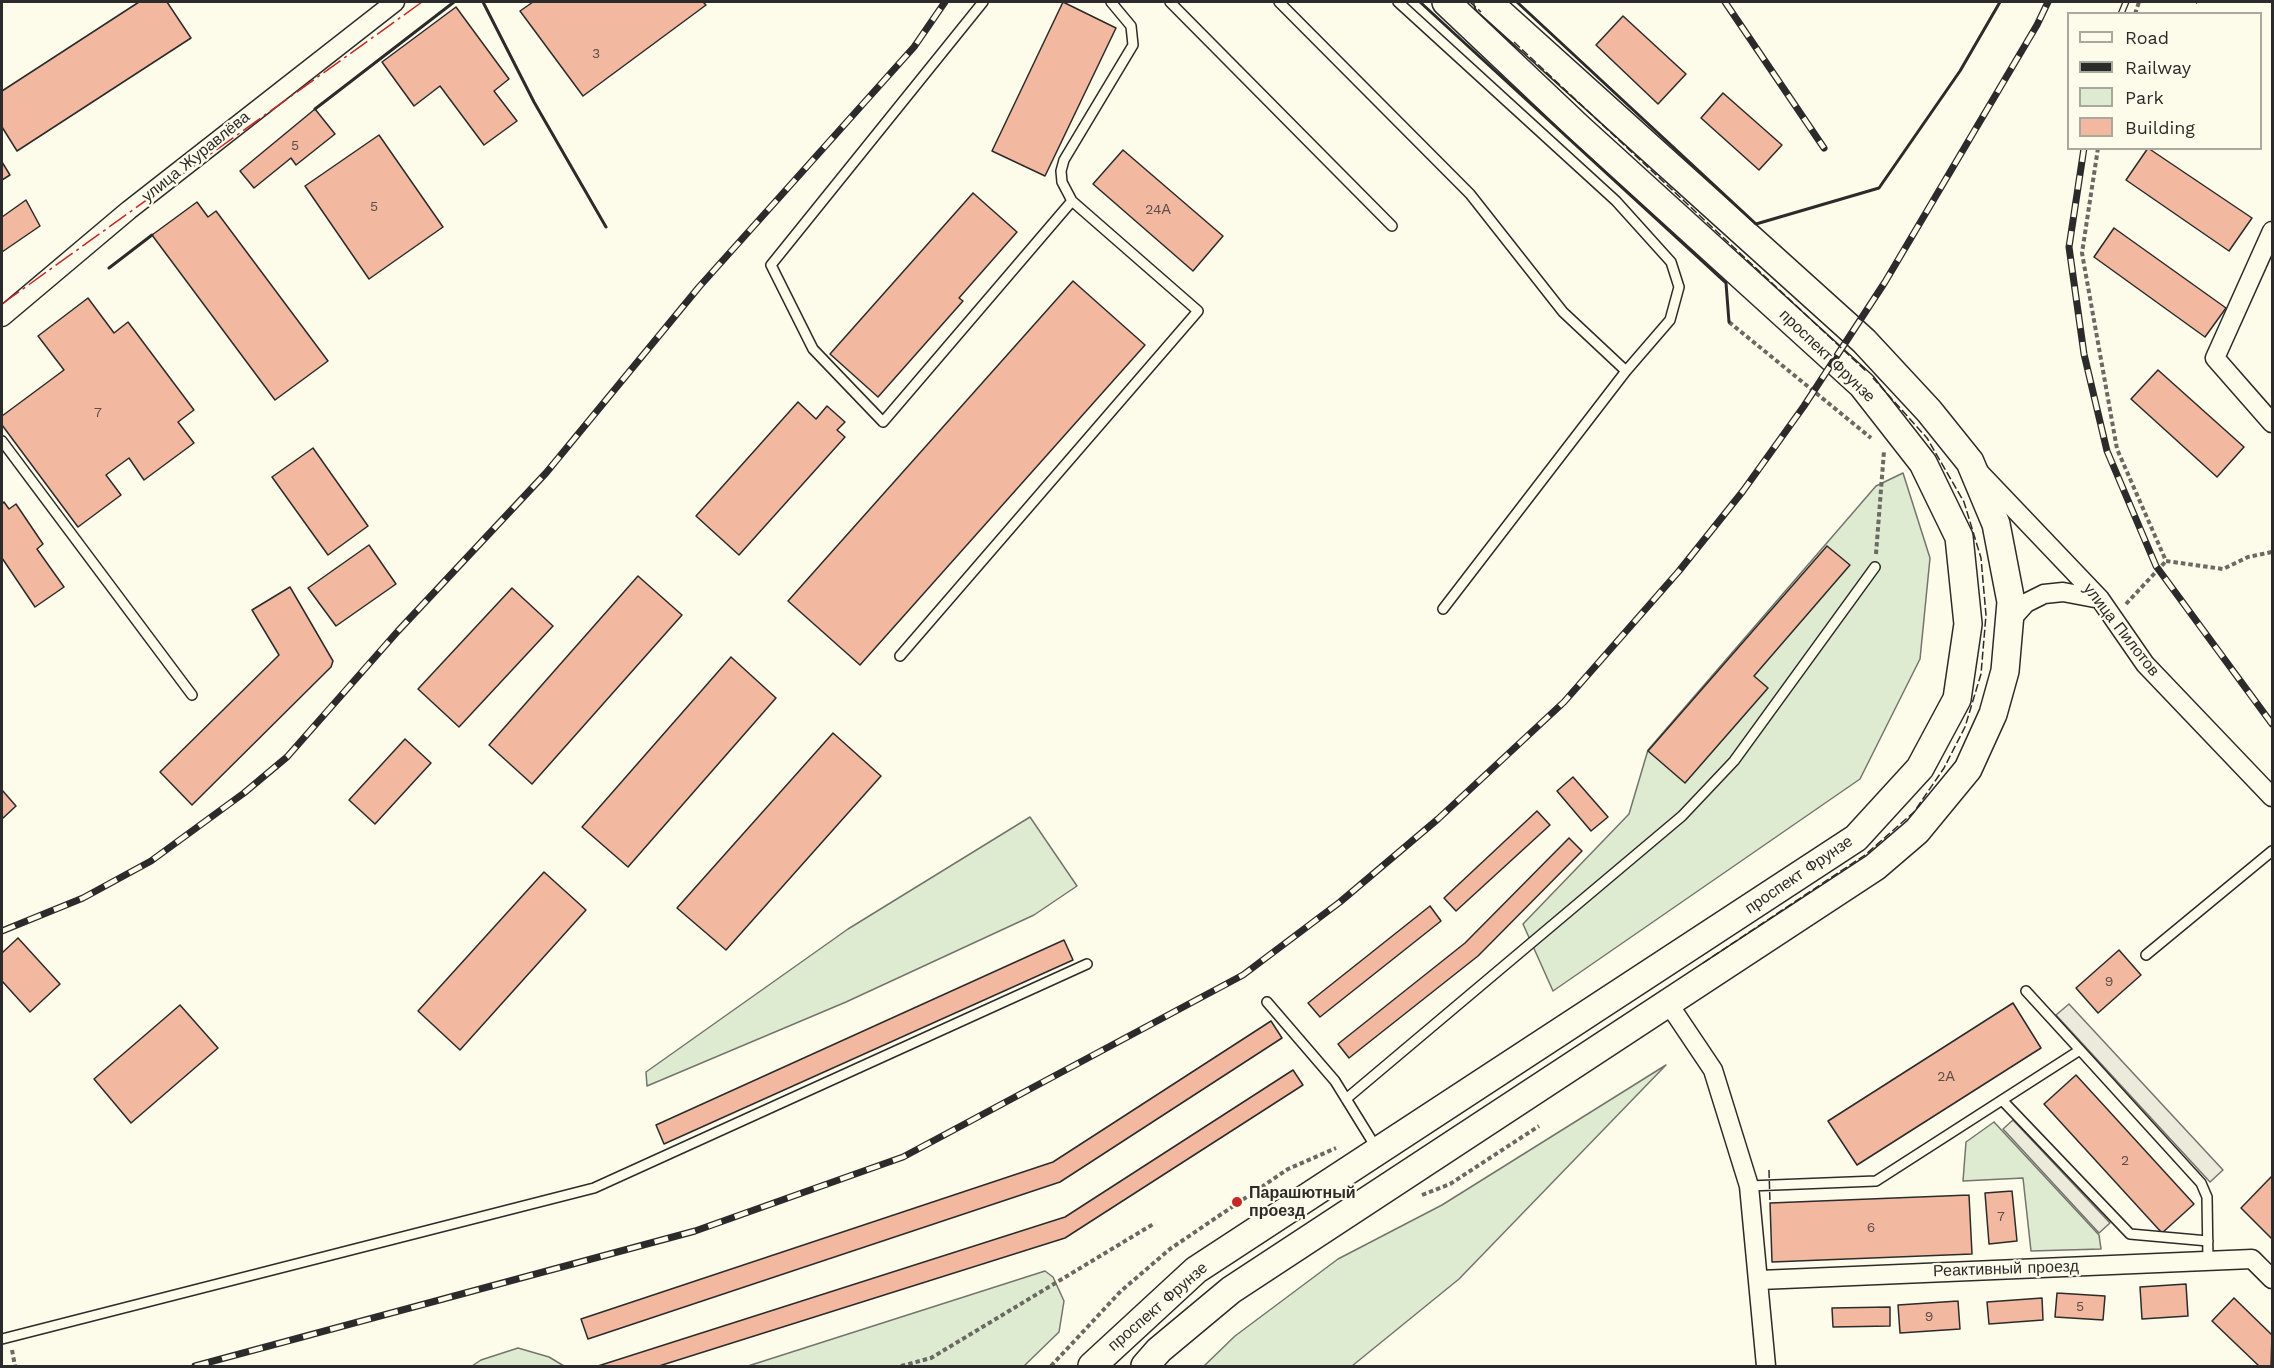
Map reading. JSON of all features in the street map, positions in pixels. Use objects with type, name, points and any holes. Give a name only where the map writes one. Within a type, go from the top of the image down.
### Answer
[{"type":"main road","name":"проспект Фрунзе","points":[[1092,1366],[1196,1270],[1856,838],[1920,768],[1957,699],[1968,624],[1959,537],[1923,463],[1862,385],[1578,127],[1446,2]]},
{"type":"main road","name":"проспект Фрунзе","points":[[1145,1366],[1159,1350],[1232,1290],[1875,867],[1917,831],[1968,769],[1993,714],[2005,671],[2011,602],[1996,524],[1970,462],[1929,411],[1864,341],[1488,2]]},
{"type":"street","name":"улица Журавлёва","points":[[2,317],[138,203],[395,2]]},
{"type":"street","points":[[2272,231],[2215,358],[2272,423]]},
{"type":"street","name":"улица Пилотов","points":[[1970,462],[2063,558],[2100,600],[2145,664],[2272,797]]},
{"type":"street","points":[[2009,622],[2026,603],[2044,594],[2063,592],[2100,600]]},
{"type":"street","points":[[1668,1003],[1713,1070],[1749,1186],[1760,1280],[1766,1366]]},
{"type":"street","name":"Реактивный проезд","points":[[1760,1280],[2252,1259],[2272,1279]]},
{"type":"lane","points":[[983,2],[771,265],[813,349],[883,422],[1072,201]]},
{"type":"lane","points":[[900,656],[1198,311],[1072,201],[1062,182],[1061,171],[1064,160],[1133,45],[1131,26],[1111,2]]},
{"type":"lane","points":[[1170,2],[1392,225]]},
{"type":"lane","points":[[1279,2],[1470,194],[1563,312],[1626,371]]},
{"type":"lane","points":[[1398,2],[1616,201],[1671,262],[1679,287],[1670,320],[1626,371],[1443,609]]},
{"type":"lane","points":[[2,441],[192,695]]},
{"type":"lane","points":[[1346,1099],[1512,962],[1682,816],[1734,761],[1875,567]]},
{"type":"lane","points":[[2146,955],[2272,851]]},
{"type":"lane","points":[[2,1339],[594,1188],[1087,964]]},
{"type":"lane","points":[[2026,991],[2201,1183],[2207,1197],[2208,1261]]},
{"type":"lane","points":[[1267,1002],[1335,1081],[1378,1151]]},
{"type":"lane","points":[[1749,1186],[1876,1181],[2080,1050]]},
{"type":"lane","points":[[2002,1100],[2130,1234],[2208,1241]]},
{"type":"path","points":[[2098,150],[2082,253],[2117,449],[2166,561]]},
{"type":"path","points":[[1729,322],[1875,441]]},
{"type":"path","points":[[1875,567],[1884,448]]},
{"type":"path","points":[[2166,561],[2223,569],[2248,556],[2272,552]]},
{"type":"path","points":[[2114,618],[2166,561]]},
{"type":"path","points":[[901,1366],[931,1358],[1155,1223]]},
{"type":"green space","points":[[1903,473],[1930,558],[1920,659],[1860,779],[1553,991],[1523,924],[1629,814],[1648,750],[1876,486]]},
{"type":"green space","points":[[1030,817],[1077,886],[1034,915],[846,1002],[647,1086],[646,1072],[848,929]]},
{"type":"green space","points":[[1666,1065],[1459,1279],[1352,1366],[1204,1366],[1235,1336],[1338,1259],[1442,1205]]},
{"type":"green space","points":[[1994,1122],[2099,1235],[2101,1249],[2031,1251],[2023,1178],[1963,1181],[1966,1142]]},
{"type":"green space","points":[[1045,1271],[1053,1277],[1064,1301],[1059,1332],[1024,1366],[748,1366]]},
{"type":"green space","points":[[518,1348],[549,1357],[564,1366],[472,1366],[481,1360]]},
{"type":"shaded area","points":[[2069,1004],[2223,1170],[2210,1182],[2056,1015]]},
{"type":"shaded area","points":[[2013,1120],[2110,1223],[2099,1233],[2003,1129]]},
{"type":"building","points":[[139,2],[167,2],[191,38],[17,151],[2,127],[2,91]]},
{"type":"building","points":[[533,2],[703,2],[706,5],[583,96],[520,11]]},
{"type":"building","points":[[1063,2],[1116,28],[1045,176],[992,151]]},
{"type":"building","points":[[456,7],[509,79],[494,91],[517,121],[484,145],[440,86],[414,106],[382,62]]},
{"type":"building","points":[[1623,16],[1686,74],[1658,104],[1596,45]]},
{"type":"building","points":[[1723,93],[1782,145],[1759,170],[1701,118]]},
{"type":"building","points":[[315,109],[335,134],[296,165],[291,158],[254,188],[240,171]]},
{"type":"building","points":[[379,135],[443,227],[369,279],[305,186]]},
{"type":"building","points":[[1123,150],[1223,236],[1193,271],[1093,184]]},
{"type":"building","points":[[2147,150],[2151,150],[2252,218],[2229,251],[2126,180]]},
{"type":"building","points":[[2,162],[10,175],[2,180]]},
{"type":"building","points":[[973,193],[1017,232],[959,298],[963,301],[878,397],[830,354]]},
{"type":"building","points":[[26,200],[40,226],[2,252],[2,217]]},
{"type":"building","points":[[197,202],[208,217],[216,211],[328,361],[275,400],[152,235]]},
{"type":"building","points":[[2114,228],[2226,308],[2205,337],[2094,257]]},
{"type":"building","points":[[1073,281],[1145,345],[860,665],[788,601]]},
{"type":"building","points":[[88,298],[114,333],[128,322],[194,410],[178,422],[194,443],[144,480],[129,458],[106,475],[121,495],[78,527],[2,425],[2,416],[64,370],[38,336]]},
{"type":"building","points":[[2158,370],[2244,447],[2217,477],[2131,399]]},
{"type":"building","points":[[798,402],[816,419],[827,406],[845,422],[837,430],[845,437],[739,555],[696,516]]},
{"type":"building","points":[[313,448],[368,526],[328,555],[272,477]]},
{"type":"building","points":[[4,502],[9,509],[16,504],[43,544],[37,549],[64,587],[35,607],[2,558],[2,504]]},
{"type":"building","points":[[369,545],[396,584],[336,626],[308,588]]},
{"type":"building","points":[[1827,546],[1850,565],[1754,676],[1768,688],[1685,783],[1648,751]]},
{"type":"building","points":[[638,576],[682,615],[532,784],[489,745]]},
{"type":"building","points":[[290,587],[333,661],[331,667],[192,805],[160,772],[279,655],[252,610]]},
{"type":"building","points":[[512,588],[553,626],[459,727],[418,689]]},
{"type":"building","points":[[731,657],[776,698],[628,867],[582,827]]},
{"type":"building","points":[[833,733],[881,776],[726,950],[677,908]]},
{"type":"building","points":[[405,739],[431,763],[375,824],[349,800]]},
{"type":"building","points":[[1573,777],[1608,817],[1591,831],[1557,791]]},
{"type":"building","points":[[2,790],[16,806],[2,819]]},
{"type":"building","points":[[1537,811],[1550,825],[1456,911],[1444,898]]},
{"type":"building","points":[[1569,838],[1582,851],[1478,956],[1349,1058],[1338,1044],[1465,943]]},
{"type":"building","points":[[544,872],[586,910],[460,1050],[418,1011]]},
{"type":"building","points":[[1430,906],[1441,921],[1320,1017],[1308,1003]]},
{"type":"building","points":[[18,938],[60,984],[30,1012],[2,981],[2,953]]},
{"type":"building","points":[[1064,940],[1073,960],[664,1144],[656,1125]]},
{"type":"building","points":[[2119,950],[2141,975],[2098,1013],[2076,988]]},
{"type":"building","points":[[2013,1003],[2041,1048],[1857,1165],[1828,1121]]},
{"type":"building","points":[[180,1005],[218,1048],[131,1123],[94,1079]]},
{"type":"building","points":[[1271,1021],[1282,1038],[1060,1182],[588,1339],[581,1319],[1053,1162]]},
{"type":"building","points":[[1293,1070],[1303,1085],[1065,1238],[659,1366],[598,1366],[1065,1217]]},
{"type":"building","points":[[2076,1075],[2194,1204],[2162,1233],[2044,1104]]},
{"type":"building","points":[[2272,1176],[2272,1239],[2241,1208]]},
{"type":"building","points":[[2012,1191],[2017,1241],[1989,1244],[1985,1193]]},
{"type":"building","points":[[1969,1195],[1972,1254],[1772,1262],[1770,1203]]},
{"type":"building","points":[[2186,1284],[2188,1316],[2142,1319],[2140,1287]]},
{"type":"building","points":[[2057,1293],[2105,1296],[2103,1320],[2055,1317]]},
{"type":"building","points":[[2042,1298],[2043,1320],[1989,1324],[1987,1302]]},
{"type":"building","points":[[2234,1298],[2272,1335],[2271,1366],[2259,1366],[2212,1321]]},
{"type":"building","points":[[1958,1301],[1960,1329],[1900,1333],[1898,1305]]},
{"type":"building","points":[[1890,1307],[1890,1326],[1833,1327],[1832,1308]]},
{"type":"railway","points":[[2,931],[83,898],[151,861],[244,793],[287,757],[398,631],[546,473],[699,287],[914,47],[945,2]]},
{"type":"railway","points":[[1725,2],[1824,148]]},
{"type":"railway","points":[[195,1366],[695,1231],[903,1157],[1243,975],[1340,902],[1438,819],[1564,702],[1679,571],[1743,491],[1804,406],[1885,282],[2037,25],[2048,2]]},
{"type":"railway","points":[[2122,12],[2126,2]]},
{"type":"railway","points":[[2084,150],[2069,247],[2084,354],[2107,451],[2156,566],[2272,724]]},
{"type":"fence","points":[[1470,2],[1481,12]]},
{"type":"fence","points":[[1514,42],[1867,372]]},
{"type":"fence","points":[[1703,963],[1865,855],[1914,812],[1944,768],[1965,727],[1981,674],[1986,615],[1981,558],[1964,502],[1927,438],[1873,378]]},
{"type":"fence","points":[[1769,1170],[1770,1203]]},
{"type":"wall","points":[[315,109],[454,2]]},
{"type":"wall","points":[[483,2],[534,102],[606,227]]},
{"type":"wall","points":[[1420,2],[1726,283],[1729,322]]},
{"type":"wall","points":[[1517,2],[1756,224],[1879,188],[1960,71],[2000,2]]},
{"type":"wall","points":[[109,268],[152,235]]},
{"type":"power","points":[[2,304],[422,2]]},
{"type":"place","name":"Парашютный проезд","points":[[1237,1202]]}]
